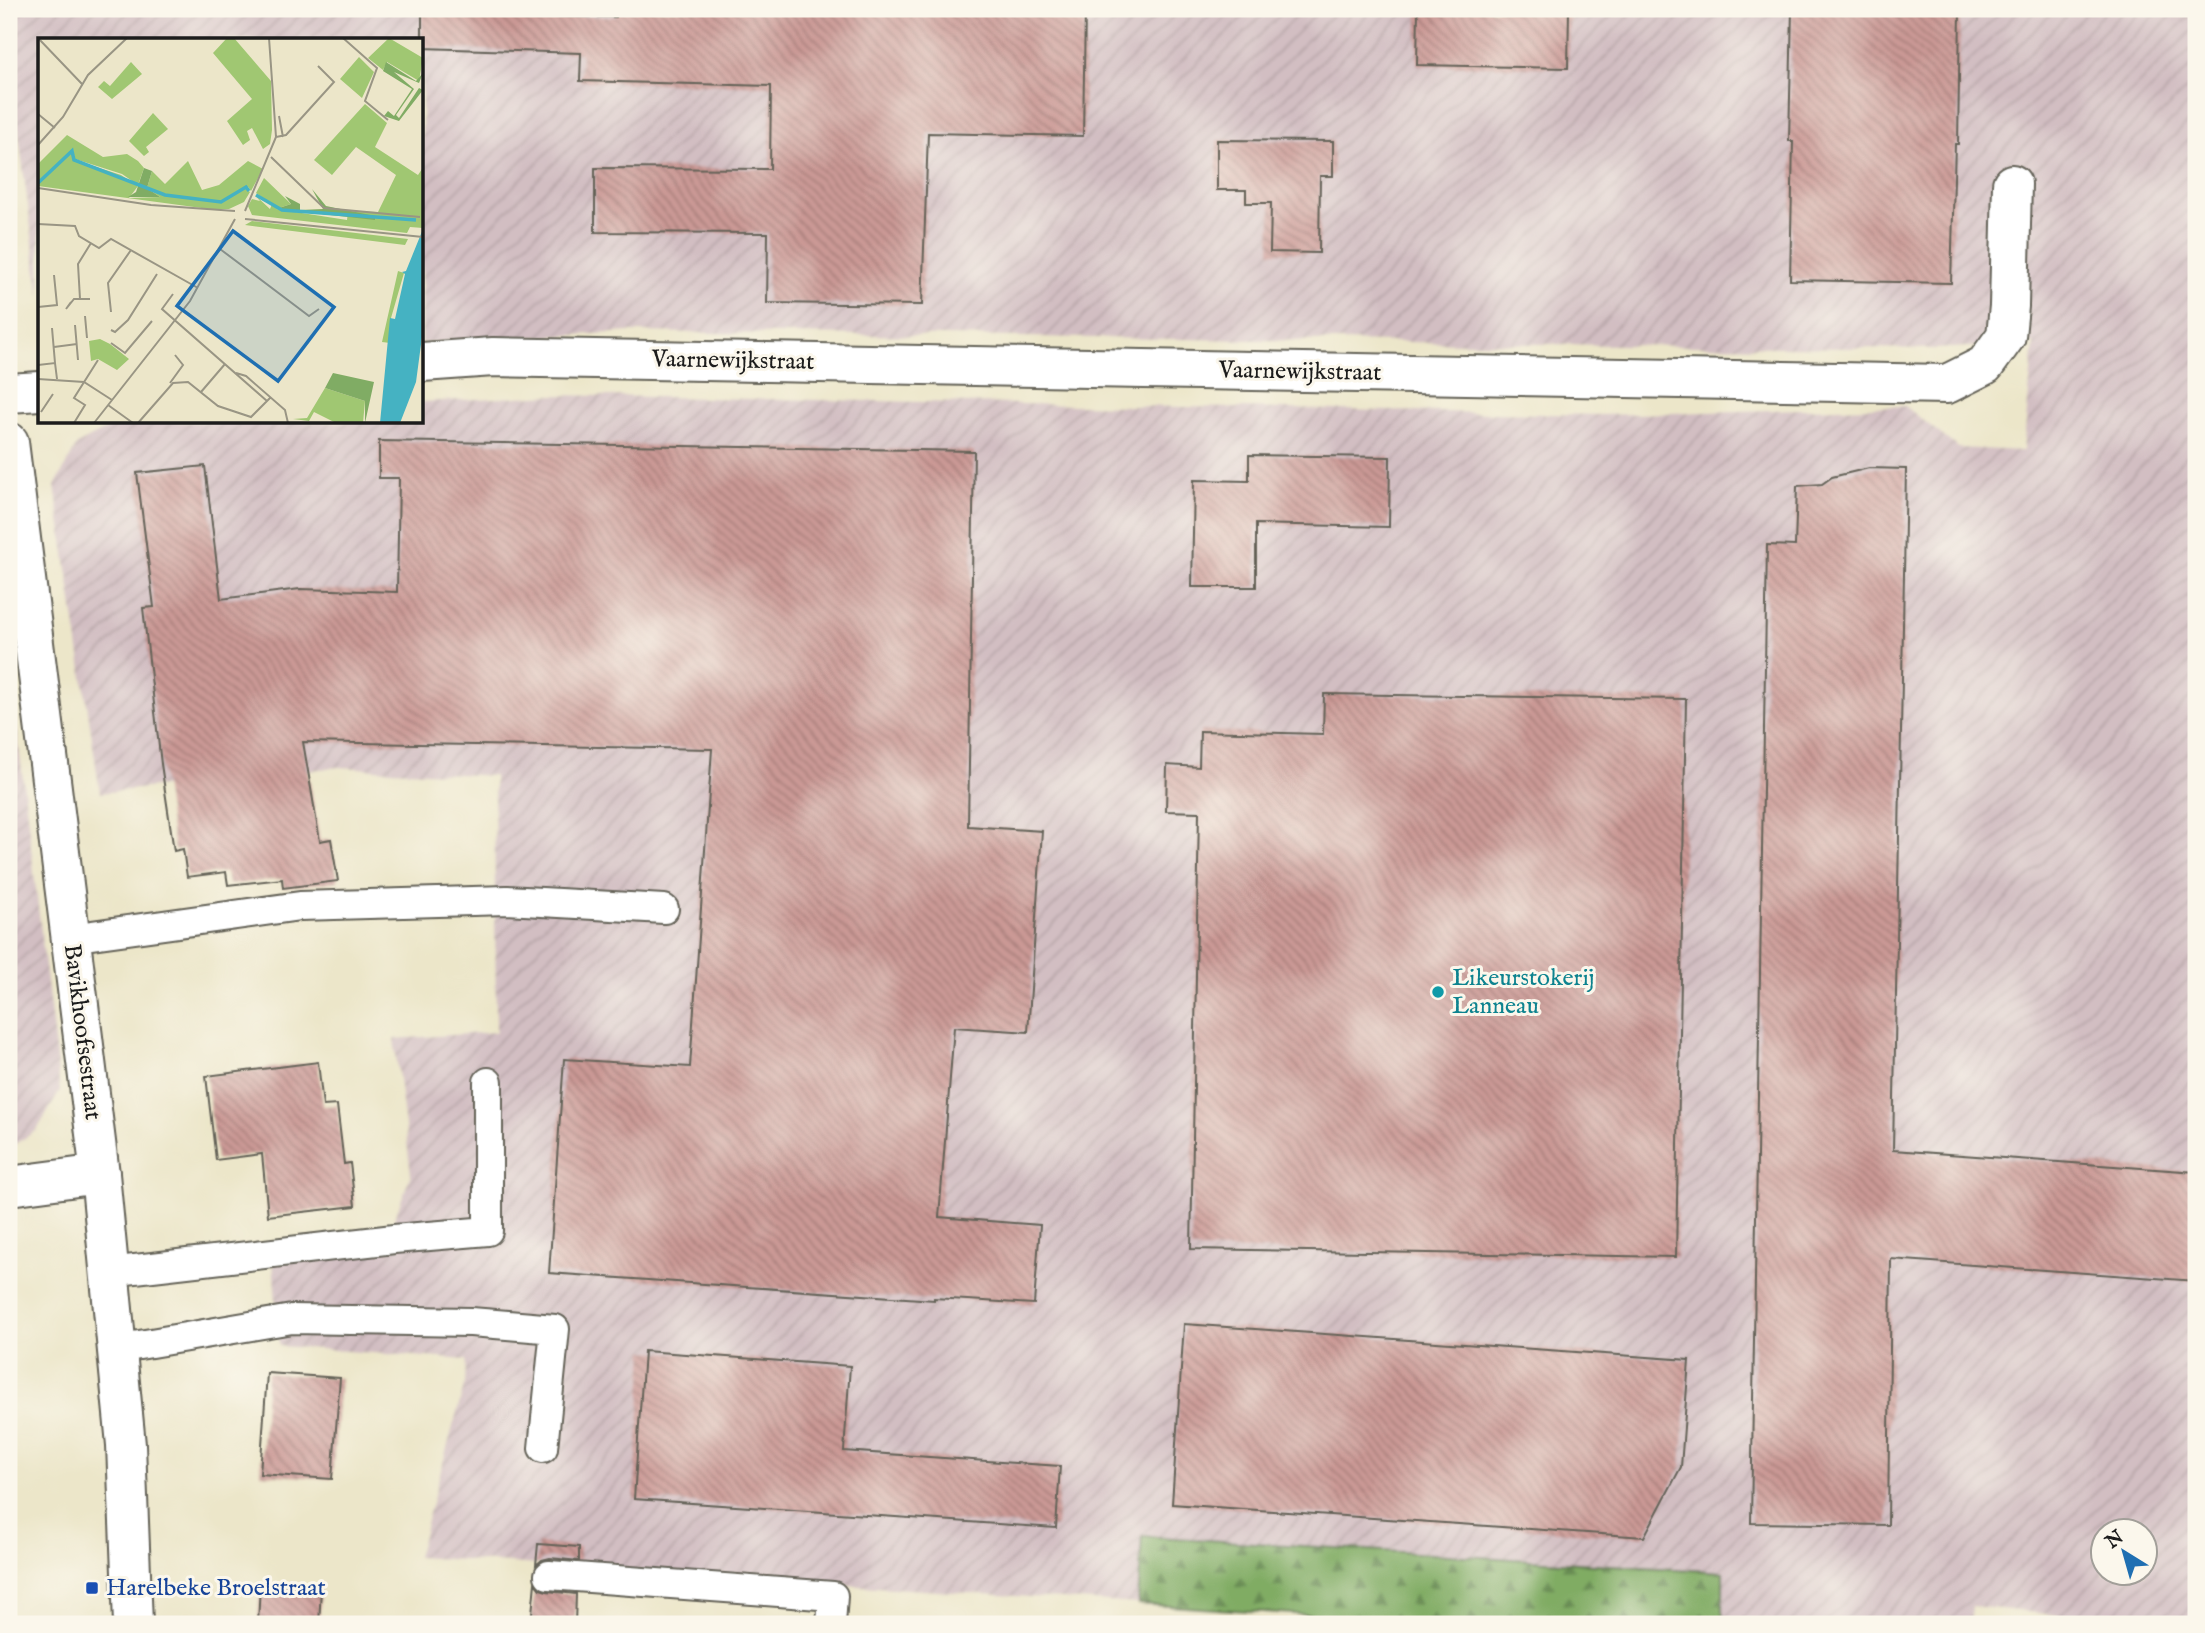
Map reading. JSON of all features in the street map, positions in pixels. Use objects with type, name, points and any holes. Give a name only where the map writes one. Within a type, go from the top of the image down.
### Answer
[{"type":"street","name":"Vaarnewijkstraat","points":[[424,362],[493,357],[1947,384],[1985,365],[2006,335],[2012,184]]},
{"type":"street","points":[[9,393],[38,391]]},
{"type":"street","name":"Bavikhoofsestraat","points":[[9,442],[100,1174],[125,1445],[133,1624]]},
{"type":"street","points":[[9,1186],[100,1174]]},
{"type":"lane","points":[[70,938],[300,906],[507,900],[664,909]]},
{"type":"lane","points":[[109,1272],[394,1239],[488,1231],[488,1082]]},
{"type":"lane","points":[[116,1349],[292,1319],[471,1322],[555,1329],[543,1448]]},
{"type":"lane","points":[[549,1575],[833,1596],[831,1624]]},
{"type":"shaded area","points":[[9,9],[2196,9],[2196,1624],[2140,1624],[1972,1606],[1970,1624],[1723,1624],[1723,1572],[1142,1536],[1138,1604],[417,1557],[465,1383],[466,1360],[279,1346],[272,1247],[392,1225],[411,1174],[394,1039],[496,1032],[494,776],[339,767],[100,793],[55,486],[77,445],[116,424],[424,424],[424,402],[553,395],[1602,415],[1905,406],[1958,448],[2023,451],[2034,343],[1935,349],[631,332],[424,343],[424,38],[38,38],[38,282],[9,61]]},
{"type":"shaded area","points":[[9,662],[60,1091],[37,1130],[9,1148]]},
{"type":"green space","points":[[1142,1536],[1723,1572],[1723,1624],[1448,1624],[1138,1604]]},
{"type":"building","points":[[422,9],[524,9],[524,16],[616,17],[616,9],[1085,9],[1083,136],[928,133],[922,305],[767,303],[768,233],[595,232],[595,168],[770,169],[771,86],[580,81],[581,53],[424,48]]},
{"type":"building","points":[[1418,9],[1569,9],[1568,68],[1417,65]]},
{"type":"building","points":[[1792,9],[1960,9],[1958,144],[1955,144],[1951,283],[1790,280]]},
{"type":"building","points":[[1217,140],[1333,141],[1333,176],[1320,176],[1319,253],[1270,252],[1271,203],[1246,203],[1246,190],[1217,190]]},
{"type":"building","points":[[379,441],[974,451],[968,826],[1042,831],[1028,1032],[954,1027],[939,1217],[1040,1225],[1034,1304],[934,1300],[549,1273],[564,1059],[690,1067],[712,749],[303,742],[320,841],[331,839],[338,881],[283,888],[282,879],[228,885],[226,872],[187,877],[183,849],[174,851],[161,764],[143,608],[154,607],[137,473],[205,466],[221,599],[300,589],[397,592],[399,478],[379,478]]},
{"type":"building","points":[[1249,455],[1390,457],[1389,527],[1256,524],[1256,587],[1192,587],[1194,480],[1249,481]]},
{"type":"building","points":[[1869,468],[1906,469],[1893,1150],[2196,1172],[2196,1281],[1891,1259],[1888,1525],[1751,1523],[1767,545],[1795,546],[1797,486],[1822,484],[1832,477]]},
{"type":"building","name":"Likeurstokerij Lanneau","points":[[1324,694],[1686,699],[1676,1257],[1191,1249],[1199,812],[1166,811],[1167,765],[1199,767],[1200,731],[1323,734]]},
{"type":"building","points":[[318,1062],[323,1106],[337,1105],[344,1164],[350,1163],[355,1206],[268,1216],[262,1154],[216,1160],[206,1076]]},
{"type":"building","points":[[1184,1324],[1689,1360],[1681,1467],[1644,1537],[1172,1504]]},
{"type":"building","points":[[644,1351],[850,1366],[844,1451],[1060,1466],[1056,1528],[634,1499]]},
{"type":"building","points":[[267,1373],[340,1378],[332,1479],[260,1474]]},
{"type":"building","points":[[538,1544],[579,1547],[579,1561],[550,1558],[536,1565]]},
{"type":"building","points":[[535,1583],[540,1589],[547,1591],[576,1594],[575,1624],[531,1624]]},
{"type":"building","points":[[260,1584],[321,1588],[319,1624],[258,1624]]},
{"type":"place","name":"Likeurstokerij Lanneau","points":[[1438,992]]},
{"type":"place","name":"Harelbeke Broelstraat","points":[[92,1588]]}]
